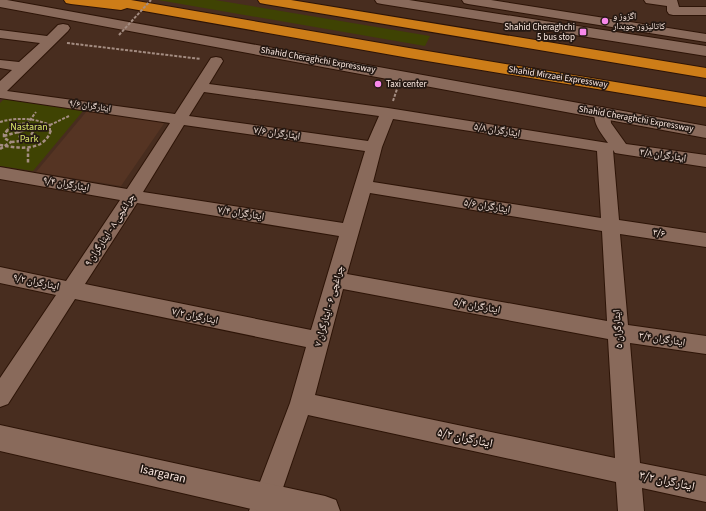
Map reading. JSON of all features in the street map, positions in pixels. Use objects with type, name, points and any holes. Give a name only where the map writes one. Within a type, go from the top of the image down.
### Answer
[{"type":"highway","points":[[71,0],[207,18]]},
{"type":"highway","points":[[106,0],[409,53],[706,118]]},
{"type":"highway","points":[[265,0],[706,73]]},
{"type":"highway","points":[[424,26],[706,62]]},
{"type":"highway","name":"Shahid Mirzaei Expressway","points":[[409,53],[706,102]]},
{"type":"main road","points":[[382,0],[425,3],[706,51]]},
{"type":"main road","name":"Shahid Cheraghchi Expressway","points":[[0,3],[706,132]]},
{"type":"main road","name":"Isargaran","points":[[0,438],[264,504],[325,511]]},
{"type":"street","points":[[468,0],[706,38]]},
{"type":"street","points":[[650,0],[706,11]]},
{"type":"street","points":[[0,90],[49,40],[63,28]]},
{"type":"street","points":[[0,34],[49,40]]},
{"type":"street","name":"چراغچی ۸ - ایثارگران ۹","points":[[0,397],[72,290],[216,61]]},
{"type":"street","points":[[0,64],[22,67]]},
{"type":"street","name":"ایثارگران ۵/۸","points":[[200,87],[388,113],[613,148]]},
{"type":"street","name":"ایثارگران ۹/۶","points":[[0,94],[180,119]]},
{"type":"street","points":[[602,112],[603,123],[613,148]]},
{"type":"street","name":"چراغچی ۶ - ایثارگران ۷","points":[[264,504],[301,403],[374,147],[388,113]]},
{"type":"street","name":"ایثارگران ۷/۶","points":[[180,119],[374,147]]},
{"type":"street","name":"ایثارگران ۳/۸","points":[[613,148],[706,161]]},
{"type":"street","name":"ایثارگران ۵","points":[[613,148],[611,226],[631,511]]},
{"type":"street","name":"ایثارگران ۹/۴","points":[[0,173],[132,196]]},
{"type":"street","name":"ایثارگران ۵/۶","points":[[363,186],[611,226]]},
{"type":"street","name":"ایثارگران ۷/۴","points":[[132,196],[350,230]]},
{"type":"street","name":"۳/۶","points":[[611,226],[706,240]]},
{"type":"street","name":"ایثارگران ۹/۲","points":[[0,274],[72,290]]},
{"type":"street","name":"ایثارگران ۵/۴","points":[[336,280],[618,332]]},
{"type":"street","name":"ایثارگران ۷/۲","points":[[72,290],[318,341]]},
{"type":"street","name":"ایثارگران ۳/۴","points":[[618,332],[706,346]]},
{"type":"street","name":"ایثارگران ۵/۲","points":[[301,403],[628,474]]},
{"type":"street","name":"ایثارگران ۳/۲","points":[[628,474],[706,490]]},
{"type":"path","points":[[119,35],[151,0]]},
{"type":"path","points":[[49,40],[216,61]]},
{"type":"path","points":[[388,113],[403,76]]},
{"type":"path","points":[[0,122],[8,119],[24,118],[44,122],[50,125],[51,128],[47,138],[35,145],[20,149],[0,145]]},
{"type":"path","points":[[4,136],[7,130],[17,125],[27,124],[34,128]]},
{"type":"path","points":[[17,125],[21,141]]},
{"type":"path","points":[[4,136],[34,128]]},
{"type":"path","points":[[4,136],[6,141],[21,141],[30,137],[34,133],[34,128]]},
{"type":"path","points":[[0,149],[7,146],[11,142]]},
{"type":"shaded area","points":[[87,111],[165,122],[121,186],[36,172]]},
{"type":"green space","points":[[158,0],[215,0],[430,36],[425,46]]},
{"type":"green space","name":"Nastaran Park","points":[[4,99],[83,111],[33,171],[0,166],[0,103]]},
{"type":"place","name":"اگزوز و کاتالیزور چوبدار","points":[[605,21]]},
{"type":"place","name":"Shahid Cheraghchi 5 bus stop","points":[[583,32]]},
{"type":"place","name":"Taxi center","points":[[378,84]]}]
